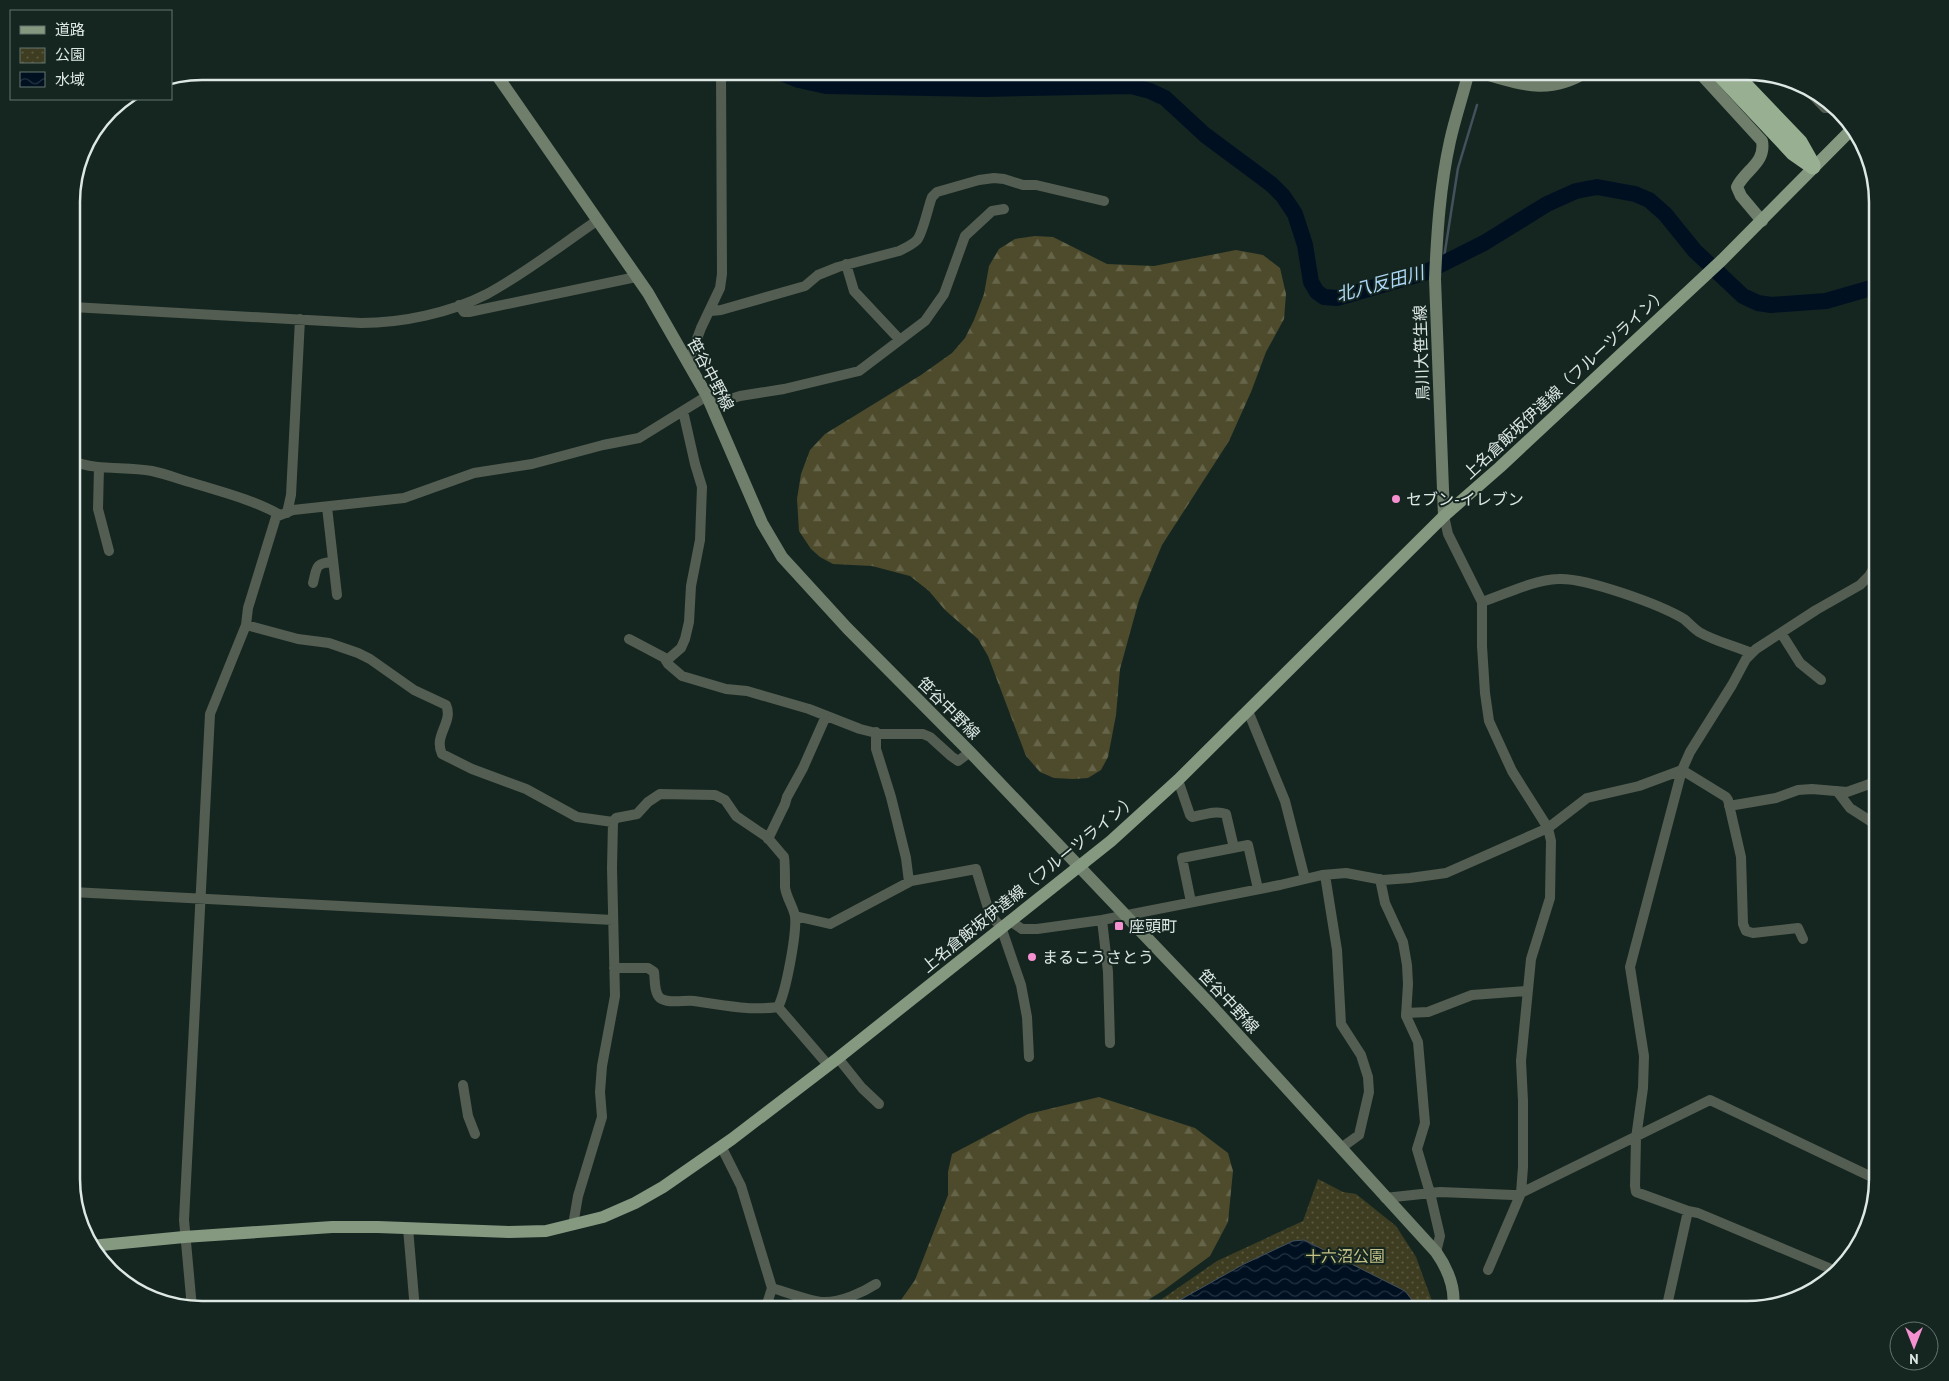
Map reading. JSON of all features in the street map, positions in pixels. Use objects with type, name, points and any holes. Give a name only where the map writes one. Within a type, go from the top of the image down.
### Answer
[{"type":"highway","points":[[1724,80],[1793,153],[1814,167]]},
{"type":"highway","points":[[1741,80],[1800,142],[1814,167]]},
{"type":"main road","name":"上名倉飯坂伊達線（フルーツライン）","points":[[100,1245],[184,1237],[332,1227],[546,1231],[603,1217],[635,1203],[662,1187],[721,1146],[833,1062],[1111,841],[1178,780],[1444,516],[1500,468],[1720,262],[1848,133]]},
{"type":"street","name":"笹谷中野線","points":[[500,80],[636,277],[688,363],[709,401],[762,523],[782,557],[847,628],[970,752],[1210,1004],[1436,1252],[1447,1270],[1454,1292],[1454,1301]]},
{"type":"street","points":[[688,363],[701,328],[711,311],[720,288],[722,274],[721,80]]},
{"type":"street","name":"鳥川大笹生線","points":[[1444,516],[1435,279],[1437,228],[1450,142],[1467,80]]},
{"type":"street","points":[[1507,80],[1528,86],[1544,87],[1562,84],[1570,80]]},
{"type":"street","points":[[1706,80],[1762,140],[1763,151],[1759,161],[1737,187],[1741,196],[1762,221]]},
{"type":"street","points":[[711,311],[721,310],[805,286],[818,275],[846,264],[899,251],[916,242],[932,197],[937,192],[978,180],[1004,179],[1023,186],[1036,185],[1104,201]]},
{"type":"street","points":[[191,1300],[184,1237],[210,714],[246,625],[248,608],[276,517],[283,514],[327,507],[404,498],[474,473],[532,464],[603,445],[639,438],[683,411],[709,401],[859,372],[925,321],[944,294],[965,236],[992,211],[1004,208]]},
{"type":"street","points":[[80,307],[374,323],[422,316],[485,295],[515,277],[598,220]]},
{"type":"street","points":[[846,264],[854,291],[900,340]]},
{"type":"street","points":[[460,304],[464,312],[469,312],[636,277]]},
{"type":"street","points":[[283,514],[291,495],[300,320]]},
{"type":"street","points":[[666,661],[680,648],[689,622],[691,586],[700,540],[702,487],[683,411]]},
{"type":"street","points":[[80,464],[152,471],[222,492],[283,514]]},
{"type":"street","points":[[99,467],[98,509],[109,551]]},
{"type":"street","points":[[327,507],[337,595]]},
{"type":"street","points":[[1444,516],[1448,534],[1482,602],[1482,646],[1489,721],[1512,771],[1548,828],[1551,841],[1550,898],[1531,959],[1521,1061],[1523,1167],[1521,1193],[1488,1270]]},
{"type":"street","points":[[313,583],[317,566],[321,563],[333,562]]},
{"type":"street","points":[[1830,1268],[1698,1213],[1636,1192],[1634,1174],[1636,1138],[1643,1088],[1644,1056],[1630,967],[1682,770],[1690,752],[1746,659],[1756,649],[1860,585],[1869,577]]},
{"type":"street","points":[[1482,602],[1542,582],[1568,579],[1617,591],[1667,611],[1684,620],[1699,632],[1752,653]]},
{"type":"street","points":[[246,625],[298,638],[329,643],[370,659],[414,690],[446,705],[448,714],[439,743],[442,754],[472,769],[526,789],[577,817],[613,822]]},
{"type":"street","points":[[1781,633],[1800,663],[1821,680]]},
{"type":"street","points":[[629,640],[665,658],[675,672],[682,676],[726,689],[747,691],[809,709],[860,729],[880,734],[923,734],[930,737],[958,761],[970,752]]},
{"type":"street","points":[[1248,711],[1285,801],[1305,879]]},
{"type":"street","points":[[768,839],[787,797],[815,744],[826,716]]},
{"type":"street","points":[[876,732],[876,749],[904,852],[909,882]]},
{"type":"street","points":[[795,916],[830,924],[909,882],[976,869],[992,917],[1022,929],[1037,929],[1126,916],[1325,875],[1346,873],[1380,879],[1410,878],[1446,873],[1548,828],[1587,798],[1639,786],[1682,770]]},
{"type":"street","points":[[1682,770],[1726,797],[1741,857],[1743,924],[1746,931],[1753,933],[1798,928],[1803,939]]},
{"type":"street","points":[[1178,780],[1192,817],[1209,813],[1221,812],[1226,814],[1234,848]]},
{"type":"street","points":[[1729,806],[1776,798],[1798,790],[1837,791],[1857,789],[1869,784]]},
{"type":"street","points":[[1837,791],[1850,808],[1869,820]]},
{"type":"street","points":[[573,1225],[580,1189],[602,1117],[600,1092],[602,1066],[613,1009],[612,868],[613,822],[616,818],[637,814],[648,802],[660,794],[714,795],[725,800],[736,816],[768,839],[786,860],[783,869],[786,895],[795,916],[789,970],[778,1007]]},
{"type":"street","points":[[1191,902],[1182,858],[1248,845],[1258,889]]},
{"type":"street","points":[[1325,875],[1337,950],[1341,1024],[1343,1030],[1361,1055],[1368,1077],[1369,1092],[1359,1136],[1341,1148]]},
{"type":"street","points":[[1380,879],[1385,903],[1403,942],[1408,984],[1406,1013],[1418,1042],[1425,1123],[1417,1149],[1440,1236],[1436,1252]]},
{"type":"street","points":[[80,892],[613,920]]},
{"type":"street","points":[[1102,920],[1108,972],[1110,1043]]},
{"type":"street","points":[[1006,924],[1021,984],[1030,1057]]},
{"type":"street","points":[[614,968],[650,969],[654,972],[657,994],[661,999],[692,1001],[711,1005],[778,1007],[833,1062],[879,1104]]},
{"type":"street","points":[[1406,1013],[1428,1012],[1472,995],[1528,991]]},
{"type":"street","points":[[463,1084],[468,1116],[475,1134]]},
{"type":"street","points":[[1385,1198],[1430,1193],[1513,1195],[1521,1193],[1710,1100],[1869,1176]]},
{"type":"street","points":[[721,1146],[740,1186],[772,1288],[768,1301]]},
{"type":"street","points":[[1668,1301],[1688,1211]]},
{"type":"street","points":[[408,1228],[413,1301]]},
{"type":"street","points":[[831,1301],[868,1289],[876,1284]]},
{"type":"street","points":[[772,1288],[816,1301]]},
{"type":"green space","points":[[1035,236],[1053,237],[1107,264],[1154,266],[1236,250],[1263,255],[1280,268],[1286,294],[1284,319],[1266,352],[1251,392],[1229,441],[1162,545],[1139,600],[1120,669],[1116,715],[1108,757],[1101,770],[1088,778],[1054,778],[1040,772],[1026,756],[988,656],[978,639],[945,610],[929,591],[910,576],[872,566],[833,564],[820,557],[811,549],[799,531],[797,499],[801,474],[810,450],[825,434],[921,375],[952,353],[965,338],[974,320],[984,294],[989,266],[999,249],[1015,239]]},
{"type":"green space","points":[[1099,1097],[1195,1128],[1228,1153],[1233,1171],[1228,1222],[1210,1256],[1146,1301],[900,1301],[915,1280],[948,1195],[948,1172],[952,1154],[1028,1114]]},
{"type":"green space","name":"十六沼公園","points":[[1318,1179],[1343,1192],[1356,1194],[1396,1226],[1416,1257],[1432,1301],[1159,1301],[1217,1261],[1303,1221]]},
{"type":"water","points":[[1304,1240],[1405,1291],[1412,1301],[1178,1301],[1244,1264],[1293,1241]]},
{"type":"waterway","name":"北八反田川","points":[[799,80],[826,86],[982,89],[1131,86],[1150,91],[1165,98],[1205,135],[1271,184],[1283,196],[1295,214],[1305,245],[1311,282],[1317,292],[1324,297],[1337,298],[1424,273],[1484,243],[1547,204],[1576,191],[1597,187],[1635,194],[1649,200],[1665,214],[1695,251],[1743,296],[1758,303],[1771,305],[1826,301],[1869,289]]},
{"type":"waterway","points":[[1443,264],[1458,168],[1477,105]]},
{"type":"place","name":"セブン-イレブン","points":[[1396,499]]},
{"type":"place","name":"座頭町","points":[[1119,926]]},
{"type":"place","name":"まるこうさとう","points":[[1032,957]]}]
